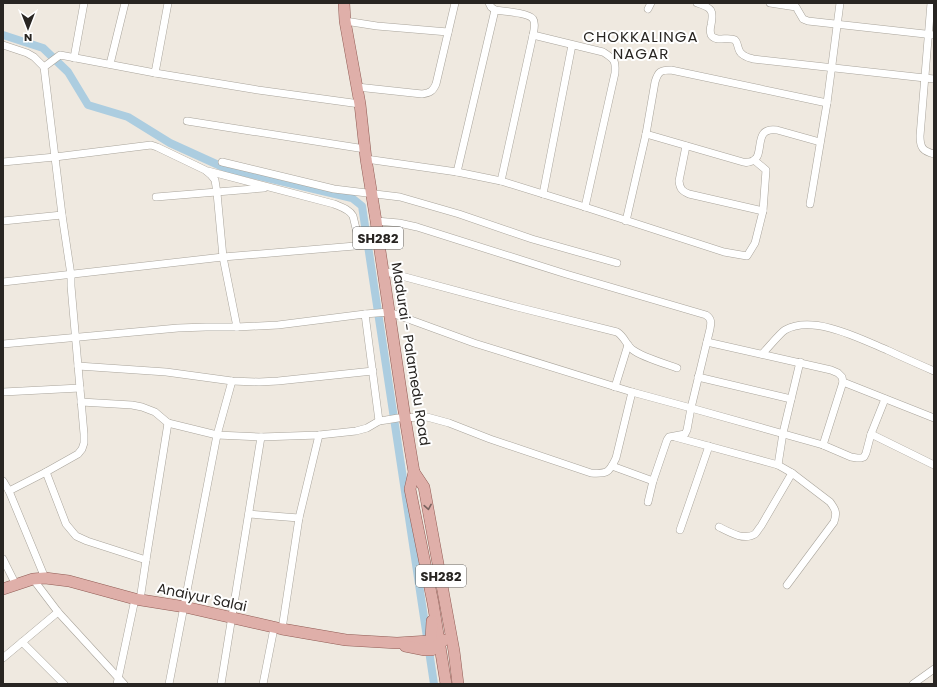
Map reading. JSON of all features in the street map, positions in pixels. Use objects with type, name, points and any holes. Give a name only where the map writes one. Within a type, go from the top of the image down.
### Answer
[{"type":"main road","name":"Madurai - Palamedu Road","points":[[344,3],[351,61],[360,104],[402,418],[414,472],[424,487],[440,568],[458,684]]},
{"type":"main road","name":"Madurai - Palamedu Road","points":[[414,472],[410,489],[433,603],[430,645]]},
{"type":"main road","points":[[427,570],[440,568]]},
{"type":"main road","name":"Anaiyur Salai","points":[[3,589],[34,579],[45,578],[69,582],[137,599],[184,607],[232,619],[278,628],[346,640],[397,643],[407,646],[430,645],[454,651]]},
{"type":"main road","points":[[446,681],[430,645],[451,634]]},
{"type":"street","points":[[74,58],[84,3]]},
{"type":"street","points":[[110,64],[125,3]]},
{"type":"street","points":[[155,73],[168,3]]},
{"type":"street","points":[[357,87],[422,94],[429,93],[433,90],[436,84],[455,3]]},
{"type":"street","points":[[489,3],[491,7],[496,10],[528,15],[534,20],[533,34],[501,181]]},
{"type":"street","points":[[697,3],[711,9],[712,18],[710,33],[713,37],[717,39],[732,39],[736,41],[742,55],[753,59],[934,79]]},
{"type":"street","points":[[770,3],[796,7],[803,19],[808,21],[931,34]]},
{"type":"street","points":[[810,204],[827,103],[840,3]]},
{"type":"street","points":[[931,3],[931,34],[924,78],[920,142],[922,148],[926,152],[934,154]]},
{"type":"street","points":[[457,172],[496,10]]},
{"type":"street","points":[[345,21],[377,26],[448,32]]},
{"type":"street","points":[[533,34],[603,52],[611,57],[616,65],[584,207]]},
{"type":"street","points":[[3,45],[27,53],[45,66],[62,215],[71,275],[84,434],[84,443],[78,454],[8,491]]},
{"type":"street","points":[[543,194],[572,45]]},
{"type":"street","points":[[45,66],[60,55],[258,90],[360,104]]},
{"type":"street","points":[[626,221],[646,134],[655,82],[657,75],[660,72],[664,70],[671,70],[827,103]]},
{"type":"street","points":[[187,121],[501,181],[724,252],[747,256],[755,243],[763,211],[766,170],[754,160]]},
{"type":"street","points":[[646,134],[743,162],[750,162],[758,156],[763,134],[766,130],[777,130],[820,142]]},
{"type":"street","points":[[3,162],[152,145],[205,170],[212,175],[215,180],[223,257],[237,327]]},
{"type":"street","points":[[686,146],[679,181],[682,191],[689,194],[763,211]]},
{"type":"street","points":[[222,162],[334,189],[400,197],[459,214],[532,239],[617,263]]},
{"type":"street","points":[[205,170],[334,204],[351,212],[360,245]]},
{"type":"street","points":[[156,197],[217,193],[271,187]]},
{"type":"street","points":[[3,221],[62,215]]},
{"type":"street","points":[[376,220],[417,227],[566,274],[706,315],[710,318],[711,322],[707,342],[687,430],[685,434],[669,437],[667,440],[653,481],[648,502]]},
{"type":"street","points":[[3,282],[223,257],[378,244]]},
{"type":"street","points":[[383,271],[517,307],[611,330],[623,336],[628,345],[634,351],[677,368]]},
{"type":"street","points":[[3,344],[178,328],[278,325],[388,312],[474,343],[615,387],[783,433],[823,445],[851,457],[861,458],[864,457],[866,453],[871,434],[885,399]]},
{"type":"street","points":[[365,314],[373,371],[383,420]]},
{"type":"street","points":[[762,354],[784,330],[799,325],[812,325],[850,334],[934,371]]},
{"type":"street","points":[[707,342],[800,362],[838,373],[842,377],[843,382],[823,445]]},
{"type":"street","points":[[615,387],[628,345]]},
{"type":"street","points":[[778,465],[783,433],[800,362]]},
{"type":"street","points":[[78,366],[166,372],[232,381],[278,381],[373,371]]},
{"type":"street","points":[[698,377],[791,399]]},
{"type":"street","points":[[169,684],[218,435],[232,381]]},
{"type":"street","points":[[843,382],[934,418]]},
{"type":"street","points":[[3,392],[80,388]]},
{"type":"street","points":[[81,402],[132,405],[155,412],[168,423],[218,435],[260,437],[319,435],[367,428],[383,420],[427,418],[438,420],[490,439],[591,472],[600,473],[607,472],[616,458],[632,392]]},
{"type":"street","points":[[117,681],[146,560],[168,423]]},
{"type":"street","points":[[871,434],[934,465]]},
{"type":"street","points":[[263,684],[278,628],[299,518],[319,435]]},
{"type":"street","points":[[673,436],[778,465],[792,473],[830,502],[836,514],[834,522],[787,585]]},
{"type":"street","points":[[221,684],[260,437]]},
{"type":"street","points":[[680,530],[709,446]]},
{"type":"street","points":[[612,466],[653,481]]},
{"type":"street","points":[[46,472],[66,524],[76,536],[94,544],[146,560]]},
{"type":"street","points":[[719,527],[738,536],[755,534],[792,473]]},
{"type":"street","points":[[3,481],[45,578]]},
{"type":"street","points":[[249,514],[299,518]]},
{"type":"street","points":[[3,559],[16,585]]},
{"type":"street","points":[[34,579],[58,612],[117,681],[124,684]]},
{"type":"street","points":[[3,658],[58,612]]},
{"type":"street","points":[[22,642],[64,684]]},
{"type":"street","points":[[913,684],[934,669]]},
{"type":"waterway","points":[[3,35],[43,48],[68,72],[88,105],[128,117],[170,143],[225,168],[352,198],[362,206],[434,684]]},
{"type":"district","name":"CHOKKALINGA NAGAR","points":[[641,44]]}]
